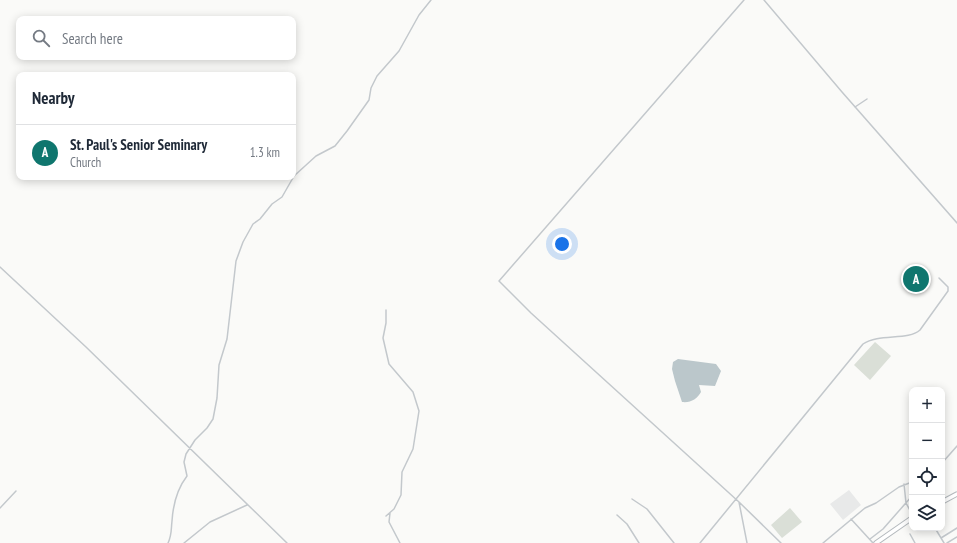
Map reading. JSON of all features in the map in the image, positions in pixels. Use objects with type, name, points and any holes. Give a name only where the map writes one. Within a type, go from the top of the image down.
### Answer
[{"type":"highway","points":[[945,500],[957,494]]},
{"type":"highway","points":[[874,543],[881,541],[909,520]]},
{"type":"street","points":[[296,174],[316,156],[335,146],[347,131],[369,100],[371,88],[377,76],[398,51],[419,15],[431,0]]},
{"type":"street","points":[[744,0],[499,281],[531,313],[636,410],[736,499],[781,543]]},
{"type":"street","points":[[764,0],[855,107],[957,223]]},
{"type":"street","points":[[855,107],[867,99]]},
{"type":"street","points":[[168,543],[172,532],[173,505],[181,484],[187,476],[184,460],[194,440],[207,428],[213,419],[218,390],[219,365],[227,339],[236,261],[239,249],[253,224],[261,218],[272,204],[282,197],[292,180]]},
{"type":"street","points":[[0,267],[87,348],[287,543]]},
{"type":"street","points":[[700,543],[863,344],[875,339],[914,334],[920,330],[948,291],[948,287],[939,278]]},
{"type":"street","points":[[386,310],[386,323],[383,338],[389,364],[413,392],[419,411],[413,450],[403,468],[401,495],[386,516]]},
{"type":"street","points":[[945,460],[957,446]]},
{"type":"street","points":[[823,543],[851,518],[865,508],[876,503],[904,484],[909,483]]},
{"type":"street","points":[[904,484],[906,503],[909,508]]},
{"type":"street","points":[[0,508],[16,491]]},
{"type":"street","points":[[632,499],[647,509],[674,543]]},
{"type":"street","points":[[870,540],[883,529],[909,500]]},
{"type":"street","points":[[739,502],[747,543]]},
{"type":"street","points":[[184,543],[208,523],[247,505]]},
{"type":"street","points":[[390,512],[389,522],[400,543]]},
{"type":"street","points":[[617,516],[627,524],[639,543]]},
{"type":"street","points":[[851,518],[874,543]]},
{"type":"street","points":[[941,538],[957,528]]},
{"type":"street","points":[[937,531],[944,543]]},
{"type":"street","points":[[910,534],[915,543]]},
{"type":"street","points":[[947,543],[957,537]]},
{"type":"shaded area","points":[[875,342],[891,356],[870,380],[854,365]]},
{"type":"shaded area","points":[[678,359],[716,364],[721,371],[715,386],[699,385],[701,392],[698,397],[691,401],[682,402],[672,369],[673,362]]},
{"type":"shaded area","points":[[849,490],[861,505],[843,520],[830,504]]},
{"type":"shaded area","points":[[790,508],[802,522],[782,538],[771,525]]},
{"type":"place","name":"St. Paul's Senior Seminary","points":[[916,279]]}]
